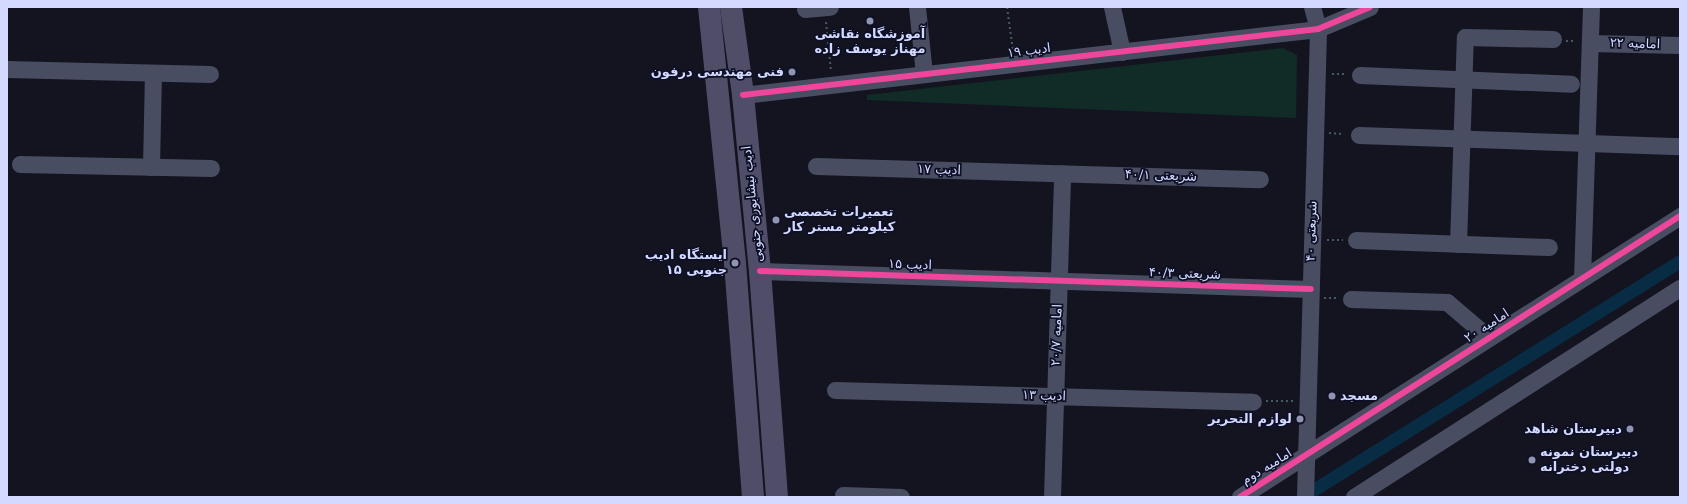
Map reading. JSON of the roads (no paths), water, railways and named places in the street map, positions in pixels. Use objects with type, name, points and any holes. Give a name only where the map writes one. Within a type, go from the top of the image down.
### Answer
[{"type":"main road","name":"ادیب نیشابوری جنوبی","points":[[709,7],[735,263],[753,497]]},
{"type":"main road","name":"ادیب نیشابوری جنوبی","points":[[732,7],[743,95],[760,270],[777,497]]},
{"type":"street","points":[[805,9],[830,7]]},
{"type":"street","points":[[917,7],[924,74]]},
{"type":"street","points":[[1112,7],[1122,52]]},
{"type":"street","name":"شریعتی ۴۰","points":[[1305,497],[1318,29],[1312,7]]},
{"type":"street","name":"ادیب ۱۹","points":[[743,95],[1318,29],[1370,7]]},
{"type":"street","points":[[1582,278],[1591,7]]},
{"type":"street","points":[[1458,244],[1465,37],[1553,40]]},
{"type":"street","name":"امامیه ۲۲","points":[[1590,43],[1680,46]]},
{"type":"street","points":[[7,70],[210,74]]},
{"type":"street","points":[[151,167],[153,73]]},
{"type":"street","points":[[1360,75],[1571,84]]},
{"type":"street","points":[[1359,135],[1680,146]]},
{"type":"street","points":[[20,164],[211,168]]},
{"type":"street","name":"ادیب ۱۷","points":[[816,166],[1062,174]]},
{"type":"street","name":"شریعتی ۴۰/۱","points":[[1062,174],[1260,179]]},
{"type":"street","name":"امامیه ۲۰/۷","points":[[1052,497],[1062,174]]},
{"type":"street","name":"امامیه ۲۰","points":[[1306,456],[1680,216]]},
{"type":"street","points":[[1356,240],[1549,247]]},
{"type":"street","name":"ادیب ۱۵","points":[[760,270],[1059,281]]},
{"type":"street","name":"شریعتی ۴۰/۳","points":[[1059,281],[1310,293]]},
{"type":"street","points":[[1354,497],[1680,288]]},
{"type":"street","points":[[1351,299],[1447,302],[1489,338]]},
{"type":"street","name":"ادیب ۱۳","points":[[835,390],[1253,402]]},
{"type":"street","name":"امامیه دوم","points":[[1240,497],[1306,456]]},
{"type":"street","points":[[843,495],[901,497]]},
{"type":"waterway","points":[[1302,497],[1680,261]]},
{"type":"place","name":"آموزشگاه نقاشی مهناز یوسف زاده","points":[[870,21]]},
{"type":"place","name":"فنی مهندسی درفون","points":[[792,72]]},
{"type":"place","name":"تعمیرات تخصصی کیلومتر مستر کار","points":[[776,220]]},
{"type":"place","name":"ایستگاه ادیب جنوبی ۱۵","points":[[735,263]]},
{"type":"place","name":"مسجد","points":[[1332,396]]},
{"type":"place","name":"لوازم التحریر","points":[[1300,419]]},
{"type":"place","name":"دبیرستان شاهد","points":[[1630,429]]},
{"type":"place","name":"دبیرستان نمونه دولتی دخترانه","points":[[1532,460]]}]
